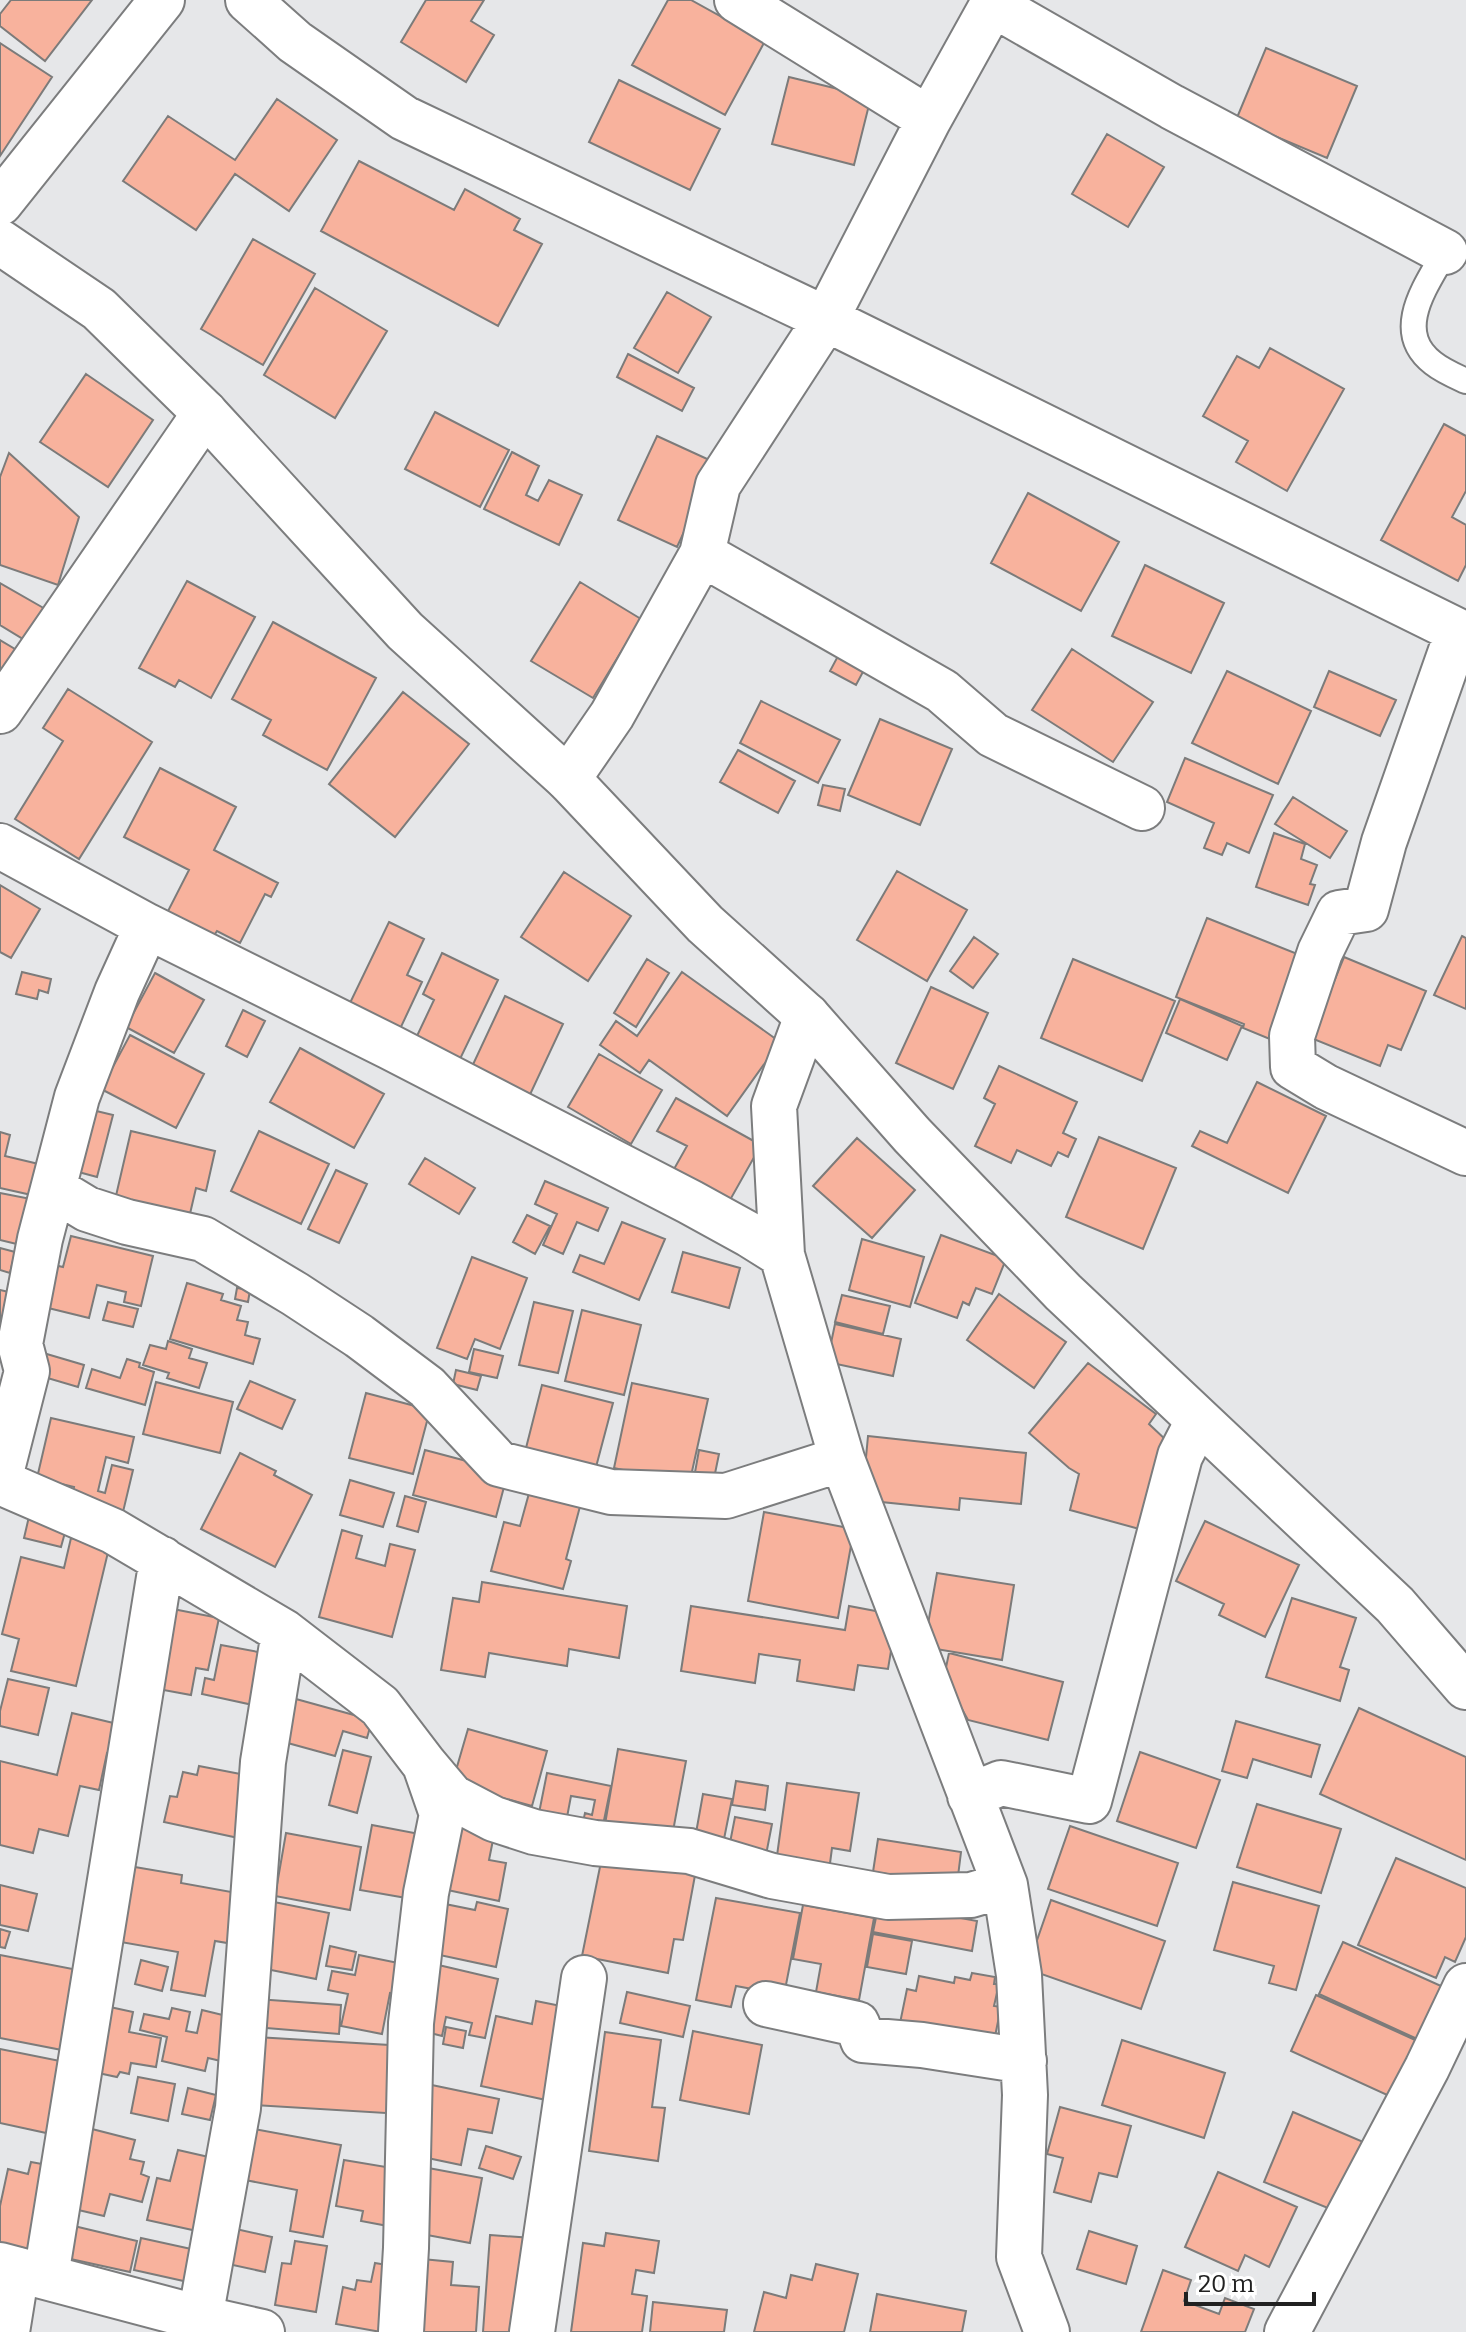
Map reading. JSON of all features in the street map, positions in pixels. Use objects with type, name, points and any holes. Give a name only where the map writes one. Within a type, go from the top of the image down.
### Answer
[{"type":"street","points":[[0,203],[162,0]]},
{"type":"street","points":[[248,0],[295,42],[404,118],[826,319],[1462,633],[1384,842],[1366,909],[1339,913],[1320,952],[1292,1036],[1293,1067],[1326,1087],[1466,1153]]},
{"type":"street","points":[[737,0],[929,119]]},
{"type":"street","points":[[568,779],[612,715],[702,554],[718,485],[826,319],[929,119],[994,2],[1172,107],[1445,252]]},
{"type":"street","points":[[0,242],[99,309],[205,413],[405,631],[568,779],[705,924],[807,1016],[912,1135],[1063,1292],[1395,1605],[1466,1687]]},
{"type":"street","points":[[0,711],[205,413]]},
{"type":"street","points":[[702,554],[942,691],[993,735],[1142,808]]},
{"type":"street","points":[[0,846],[147,926],[690,1202],[782,1255]]},
{"type":"street","points":[[147,926],[117,992],[77,1097],[40,1239],[20,1344],[27,1371],[0,1479],[113,1531],[284,1632],[380,1706],[452,1797],[494,1819],[534,1832],[595,1843],[689,1851],[772,1876],[888,1897],[971,1895],[1005,1885]]},
{"type":"street","points":[[807,1016],[774,1106],[782,1255],[842,1459],[1005,1885],[1019,1975],[1024,2061],[1019,2257],[1047,2332]]},
{"type":"street","points":[[54,1189],[87,1209],[127,1222],[203,1239],[295,1294],[359,1336],[427,1387],[499,1464],[611,1492],[726,1496],[842,1459]]},
{"type":"street","points":[[970,1796],[1001,1783],[1089,1801],[1180,1456],[1198,1421]]},
{"type":"street","points":[[7,2332],[162,1559]]},
{"type":"street","points":[[200,2318],[238,2108],[263,1762],[284,1632]]},
{"type":"street","points":[[401,2332],[411,2023],[426,1893],[442,1814],[425,1765]]},
{"type":"street","points":[[532,2332],[584,1978]]},
{"type":"street","points":[[1287,2332],[1427,2068],[1466,1986]]},
{"type":"street","points":[[766,2004],[857,2024],[863,2040],[922,2045],[1024,2061]]},
{"type":"street","points":[[1427,2068],[1466,2040]]},
{"type":"street","points":[[21,2270],[262,2332]]},
{"type":"lane","points":[[1445,252],[1415,307],[1414,331],[1422,351],[1431,362],[1466,381]]},
{"type":"building","points":[[11,0],[92,0],[45,61],[0,26],[0,14]]},
{"type":"building","points":[[426,0],[484,0],[471,21],[494,35],[466,82],[401,42]]},
{"type":"building","points":[[668,0],[691,0],[765,41],[725,115],[632,65]]},
{"type":"building","points":[[0,43],[52,77],[0,156]]},
{"type":"building","points":[[1266,48],[1357,86],[1327,158],[1236,120]]},
{"type":"building","points":[[789,77],[871,97],[854,165],[772,144]]},
{"type":"building","points":[[619,80],[720,129],[690,190],[589,142]]},
{"type":"building","points":[[277,99],[337,140],[289,211],[235,174],[196,230],[123,181],[168,116],[235,160]]},
{"type":"building","points":[[1107,134],[1164,167],[1128,227],[1072,194]]},
{"type":"building","points":[[359,161],[454,210],[465,189],[520,219],[514,230],[542,244],[498,326],[321,231]]},
{"type":"building","points":[[253,239],[315,274],[263,365],[201,329]]},
{"type":"building","points":[[315,288],[387,331],[335,418],[264,375]]},
{"type":"building","points":[[667,292],[711,317],[678,373],[634,348]]},
{"type":"building","points":[[1270,348],[1344,389],[1287,491],[1236,462],[1248,441],[1203,416],[1237,356],[1259,368]]},
{"type":"building","points":[[628,354],[694,388],[682,411],[617,377]]},
{"type":"building","points":[[86,374],[153,420],[108,487],[40,442]]},
{"type":"building","points":[[435,412],[509,450],[480,507],[405,469]]},
{"type":"building","points":[[1444,424],[1466,436],[1466,491],[1452,517],[1466,525],[1466,565],[1458,581],[1381,540]]},
{"type":"building","points":[[657,436],[716,463],[677,547],[618,520]]},
{"type":"building","points":[[512,452],[539,466],[526,495],[538,501],[549,480],[582,495],[559,545],[484,509]]},
{"type":"building","points":[[9,453],[79,517],[58,585],[0,565],[0,477]]},
{"type":"building","points":[[1028,493],[1119,542],[1081,611],[991,563]]},
{"type":"building","points":[[1145,565],[1224,603],[1191,673],[1112,636]]},
{"type":"building","points":[[187,581],[255,617],[211,698],[179,680],[175,687],[139,668]]},
{"type":"building","points":[[580,582],[641,619],[593,698],[531,661]]},
{"type":"building","points":[[0,583],[47,610],[28,642],[0,625]]},
{"type":"building","points":[[273,622],[376,678],[327,770],[263,735],[271,720],[232,699]]},
{"type":"building","points":[[0,640],[20,652],[0,685]]},
{"type":"building","points":[[1072,649],[1153,702],[1113,762],[1032,710]]},
{"type":"building","points":[[838,656],[864,670],[856,685],[830,671]]},
{"type":"building","points":[[1227,671],[1311,711],[1278,784],[1192,743]]},
{"type":"building","points":[[1329,671],[1396,700],[1380,736],[1314,707]]},
{"type":"building","points":[[68,689],[152,742],[79,859],[15,819],[63,741],[43,728]]},
{"type":"building","points":[[403,692],[469,744],[395,837],[329,784]]},
{"type":"building","points":[[761,701],[840,740],[818,783],[740,743]]},
{"type":"building","points":[[880,719],[952,749],[920,825],[848,795]]},
{"type":"building","points":[[738,750],[795,781],[778,813],[720,782]]},
{"type":"building","points":[[1185,758],[1273,795],[1249,853],[1227,843],[1222,855],[1204,848],[1214,823],[1167,802]]},
{"type":"building","points":[[160,768],[236,807],[214,850],[278,883],[271,897],[265,894],[240,943],[217,931],[213,937],[167,913],[189,870],[124,837]]},
{"type":"building","points":[[823,785],[845,789],[840,811],[818,805]]},
{"type":"building","points":[[1293,797],[1347,831],[1330,858],[1275,824]]},
{"type":"building","points":[[1274,833],[1305,844],[1301,859],[1317,865],[1310,884],[1315,885],[1308,905],[1256,887]]},
{"type":"building","points":[[897,871],[967,910],[927,981],[857,940]]},
{"type":"building","points":[[564,872],[631,916],[588,981],[521,937]]},
{"type":"building","points":[[0,885],[40,909],[11,958],[0,952]]},
{"type":"building","points":[[1207,918],[1310,959],[1277,1042],[1243,1028],[1244,1024],[1176,997]]},
{"type":"building","points":[[389,922],[424,939],[407,975],[422,982],[400,1029],[349,1005]]},
{"type":"building","points":[[1462,936],[1466,938],[1466,1009],[1434,995]]},
{"type":"building","points":[[974,937],[998,954],[973,988],[950,971]]},
{"type":"building","points":[[442,953],[498,980],[460,1059],[416,1038],[434,1000],[423,994]]},
{"type":"building","points":[[1344,957],[1426,991],[1401,1050],[1388,1045],[1380,1066],[1311,1038]]},
{"type":"building","points":[[647,959],[669,973],[636,1027],[614,1013]]},
{"type":"building","points":[[1073,959],[1175,1001],[1142,1081],[1041,1038]]},
{"type":"building","points":[[22,972],[51,979],[48,993],[39,990],[37,999],[16,994]]},
{"type":"building","points":[[682,972],[780,1042],[727,1116],[649,1060],[640,1073],[600,1045],[616,1021],[637,1036]]},
{"type":"building","points":[[155,973],[204,1000],[174,1053],[126,1027]]},
{"type":"building","points":[[931,987],[988,1013],[953,1089],[896,1063]]},
{"type":"building","points":[[505,996],[563,1024],[527,1101],[469,1073]]},
{"type":"building","points":[[1180,999],[1242,1026],[1227,1060],[1166,1033]]},
{"type":"building","points":[[243,1010],[265,1021],[247,1057],[226,1046]]},
{"type":"building","points":[[130,1035],[204,1074],[176,1128],[101,1089]]},
{"type":"building","points":[[300,1048],[384,1094],[354,1148],[270,1102]]},
{"type":"building","points":[[599,1054],[662,1090],[631,1144],[568,1107]]},
{"type":"building","points":[[999,1066],[1077,1102],[1063,1133],[1076,1139],[1068,1157],[1058,1152],[1051,1166],[1017,1150],[1011,1163],[975,1146],[995,1104],[984,1098]]},
{"type":"building","points":[[1257,1082],[1326,1116],[1288,1193],[1192,1146],[1200,1131],[1227,1143]]},
{"type":"building","points":[[676,1098],[761,1145],[721,1216],[665,1185],[687,1146],[657,1131]]},
{"type":"building","points":[[88,1109],[113,1115],[97,1177],[71,1170]]},
{"type":"building","points":[[131,1131],[215,1151],[206,1191],[196,1188],[189,1218],[115,1200]]},
{"type":"building","points":[[259,1131],[329,1164],[301,1224],[231,1191]]},
{"type":"building","points":[[0,1132],[10,1135],[5,1156],[43,1165],[36,1196],[0,1188]]},
{"type":"building","points":[[1099,1137],[1176,1168],[1143,1249],[1066,1217]]},
{"type":"building","points":[[857,1138],[915,1190],[872,1238],[813,1186]]},
{"type":"building","points":[[425,1158],[475,1188],[459,1214],[409,1184]]},
{"type":"building","points":[[336,1170],[367,1184],[339,1243],[308,1229]]},
{"type":"building","points":[[545,1181],[608,1208],[598,1231],[577,1222],[563,1254],[543,1245],[557,1214],[535,1204]]},
{"type":"building","points":[[0,1193],[36,1200],[25,1246],[0,1240]]},
{"type":"building","points":[[527,1215],[550,1226],[535,1254],[513,1242]]},
{"type":"building","points":[[622,1222],[665,1239],[639,1300],[573,1272],[580,1255],[604,1264]]},
{"type":"building","points":[[941,1235],[1006,1259],[992,1294],[976,1288],[969,1305],[963,1302],[957,1318],[915,1303]]},
{"type":"building","points":[[71,1236],[153,1256],[141,1306],[124,1302],[126,1292],[97,1285],[89,1318],[44,1307],[54,1265],[63,1267]]},
{"type":"building","points":[[862,1239],[924,1257],[910,1307],[849,1290]]},
{"type":"building","points":[[0,1248],[15,1252],[10,1273],[0,1270]]},
{"type":"building","points":[[683,1252],[740,1268],[729,1308],[672,1292]]},
{"type":"building","points":[[472,1257],[527,1278],[500,1349],[475,1339],[467,1359],[437,1348]]},
{"type":"building","points":[[187,1283],[223,1294],[221,1300],[241,1306],[237,1320],[248,1322],[245,1335],[260,1339],[253,1364],[170,1339]]},
{"type":"building","points":[[237,1288],[250,1290],[248,1302],[235,1299]]},
{"type":"building","points":[[0,1290],[9,1292],[0,1334]]},
{"type":"building","points":[[999,1294],[1066,1342],[1034,1388],[967,1340]]},
{"type":"building","points":[[842,1295],[890,1306],[883,1334],[835,1322]]},
{"type":"building","points":[[108,1302],[138,1309],[133,1327],[103,1320]]},
{"type":"building","points":[[534,1302],[573,1311],[558,1373],[519,1365]]},
{"type":"building","points":[[582,1310],[641,1325],[624,1395],[565,1381]]},
{"type":"building","points":[[835,1324],[901,1339],[893,1376],[827,1362]]},
{"type":"building","points":[[168,1341],[192,1349],[189,1358],[207,1363],[199,1388],[167,1378],[169,1373],[143,1365],[150,1345],[166,1349]]},
{"type":"building","points":[[474,1349],[503,1356],[497,1378],[469,1372]]},
{"type":"building","points":[[40,1352],[84,1365],[78,1387],[44,1377]]},
{"type":"building","points":[[127,1359],[154,1372],[145,1405],[86,1388],[92,1369],[120,1378]]},
{"type":"building","points":[[1088,1363],[1156,1414],[1149,1424],[1166,1440],[1143,1530],[1070,1510],[1079,1474],[1029,1433]]},
{"type":"building","points":[[456,1370],[481,1376],[477,1390],[453,1384]]},
{"type":"building","points":[[250,1381],[295,1400],[282,1429],[237,1409]]},
{"type":"building","points":[[156,1382],[233,1402],[220,1453],[143,1434]]},
{"type":"building","points":[[632,1383],[708,1399],[689,1485],[614,1468]]},
{"type":"building","points":[[542,1385],[613,1403],[596,1467],[526,1448]]},
{"type":"building","points":[[366,1393],[430,1410],[413,1474],[349,1458]]},
{"type":"building","points":[[51,1418],[134,1437],[128,1463],[106,1457],[98,1491],[105,1493],[112,1465],[133,1470],[123,1512],[70,1505],[74,1487],[37,1478]]},
{"type":"building","points":[[868,1436],[1026,1453],[1021,1504],[960,1498],[959,1510],[862,1500]]},
{"type":"building","points":[[425,1450],[508,1472],[496,1517],[413,1495]]},
{"type":"building","points":[[699,1450],[719,1454],[711,1493],[692,1489]]},
{"type":"building","points":[[240,1453],[276,1471],[274,1475],[312,1495],[275,1567],[201,1529]]},
{"type":"building","points":[[350,1480],[394,1493],[383,1527],[340,1515]]},
{"type":"building","points":[[531,1486],[582,1499],[566,1559],[571,1561],[563,1589],[491,1571],[504,1522],[520,1526]]},
{"type":"building","points":[[405,1496],[426,1502],[418,1532],[397,1526]]},
{"type":"building","points":[[31,1508],[69,1518],[61,1547],[24,1538]]},
{"type":"building","points":[[764,1512],[854,1529],[838,1618],[748,1601]]},
{"type":"building","points":[[1205,1521],[1299,1565],[1265,1637],[1219,1615],[1224,1604],[1176,1581]]},
{"type":"building","points":[[342,1530],[362,1536],[356,1558],[385,1566],[390,1544],[415,1550],[392,1637],[319,1617]]},
{"type":"building","points":[[71,1538],[109,1548],[76,1686],[11,1671],[19,1639],[2,1634],[21,1557],[64,1568]]},
{"type":"building","points":[[937,1573],[1014,1585],[1002,1660],[924,1647]]},
{"type":"building","points":[[482,1582],[627,1606],[619,1658],[569,1649],[567,1666],[489,1653],[485,1677],[441,1670],[453,1598],[479,1602]]},
{"type":"building","points":[[1292,1598],[1356,1618],[1340,1667],[1349,1670],[1340,1701],[1266,1677]]},
{"type":"building","points":[[691,1606],[845,1630],[849,1606],[897,1615],[888,1669],[858,1665],[854,1690],[797,1681],[800,1660],[759,1654],[755,1683],[681,1671]]},
{"type":"building","points":[[173,1609],[219,1618],[208,1670],[196,1668],[191,1695],[158,1689]]},
{"type":"building","points":[[221,1645],[274,1655],[253,1705],[202,1694],[205,1678],[214,1680]]},
{"type":"building","points":[[949,1653],[1063,1682],[1048,1740],[968,1720],[944,1677]]},
{"type":"building","points":[[8,1679],[49,1688],[38,1735],[0,1726],[0,1711]]},
{"type":"building","points":[[296,1699],[372,1720],[367,1738],[343,1731],[335,1756],[284,1742]]},
{"type":"building","points":[[1359,1708],[1466,1757],[1466,1860],[1320,1794]]},
{"type":"building","points":[[72,1713],[130,1727],[123,1757],[107,1753],[99,1790],[80,1786],[68,1836],[39,1829],[33,1853],[0,1845],[0,1761],[57,1775]]},
{"type":"building","points":[[1236,1721],[1320,1745],[1311,1777],[1253,1759],[1247,1778],[1222,1771]]},
{"type":"building","points":[[468,1729],[547,1751],[532,1806],[452,1784]]},
{"type":"building","points":[[618,1749],[686,1761],[671,1842],[604,1830]]},
{"type":"building","points":[[343,1750],[371,1757],[357,1813],[329,1805]]},
{"type":"building","points":[[1140,1752],[1220,1780],[1196,1848],[1117,1821]]},
{"type":"building","points":[[199,1766],[256,1777],[243,1839],[164,1822],[170,1796],[177,1797],[183,1772],[197,1775]]},
{"type":"building","points":[[547,1773],[611,1786],[601,1835],[581,1831],[585,1813],[592,1815],[595,1800],[571,1796],[564,1833],[536,1828]]},
{"type":"building","points":[[736,1781],[768,1786],[765,1810],[732,1805]]},
{"type":"building","points":[[787,1783],[859,1793],[850,1851],[832,1848],[829,1871],[776,1863]]},
{"type":"building","points":[[703,1794],[732,1799],[722,1849],[694,1844]]},
{"type":"building","points":[[1257,1804],[1341,1829],[1321,1893],[1237,1867]]},
{"type":"building","points":[[735,1817],[772,1824],[765,1860],[728,1853]]},
{"type":"building","points":[[372,1825],[430,1836],[418,1900],[360,1890]]},
{"type":"building","points":[[451,1826],[494,1835],[489,1860],[506,1863],[499,1901],[438,1888]]},
{"type":"building","points":[[1070,1826],[1178,1863],[1157,1926],[1048,1889]]},
{"type":"building","points":[[286,1833],[361,1847],[350,1910],[275,1896]]},
{"type":"building","points":[[878,1839],[961,1852],[957,1884],[873,1872]]},
{"type":"building","points":[[603,1852],[696,1870],[683,1940],[674,1939],[668,1973],[582,1956]]},
{"type":"building","points":[[1396,1858],[1466,1888],[1466,1937],[1455,1962],[1445,1957],[1436,1978],[1358,1945]]},
{"type":"building","points":[[129,1866],[182,1875],[181,1883],[248,1895],[239,1945],[215,1941],[205,1996],[171,1990],[178,1952],[115,1941]]},
{"type":"building","points":[[1233,1882],[1319,1906],[1296,1990],[1269,1983],[1274,1966],[1214,1950]]},
{"type":"building","points":[[0,1885],[37,1894],[28,1931],[0,1925]]},
{"type":"building","points":[[716,1898],[800,1913],[784,1995],[736,1986],[731,2007],[696,2000]]},
{"type":"building","points":[[1051,1900],[1165,1941],[1141,2009],[1027,1969]]},
{"type":"building","points":[[274,1902],[329,1913],[316,1979],[261,1968]]},
{"type":"building","points":[[477,1902],[508,1909],[496,1967],[435,1954],[445,1904],[475,1910]]},
{"type":"building","points":[[879,1903],[977,1921],[972,1951],[873,1932]]},
{"type":"building","points":[[803,1905],[874,1918],[859,2000],[816,1992],[821,1964],[793,1959]]},
{"type":"building","points":[[0,1929],[10,1932],[5,1948],[0,1947]]},
{"type":"building","points":[[873,1934],[912,1941],[906,1974],[867,1967]]},
{"type":"building","points":[[1343,1942],[1450,1990],[1426,2043],[1319,1994]]},
{"type":"building","points":[[330,1946],[356,1952],[352,1970],[326,1966]]},
{"type":"building","points":[[0,1955],[83,1971],[67,2051],[0,2038]]},
{"type":"building","points":[[359,1955],[413,1966],[408,1997],[390,1993],[382,2034],[341,2026],[348,1994],[328,1990],[332,1971],[355,1975]]},
{"type":"building","points":[[141,1960],[168,1967],[162,1991],[135,1984]]},
{"type":"building","points":[[430,1963],[498,1979],[485,2038],[469,2035],[472,2023],[446,2017],[442,2036],[415,2029]]},
{"type":"building","points":[[972,1973],[995,1977],[994,1984],[999,1984],[994,2006],[1001,2007],[993,2046],[899,2028],[907,1989],[916,1991],[919,1976],[954,1983],[955,1977],[970,1980]]},
{"type":"building","points":[[627,1992],[690,2006],[683,2037],[620,2023]]},
{"type":"building","points":[[1316,1995],[1424,2044],[1398,2100],[1291,2051]]},
{"type":"building","points":[[256,1999],[341,2005],[339,2034],[254,2027]]},
{"type":"building","points":[[536,2001],[566,2007],[546,2100],[481,2086],[496,2016],[532,2024]]},
{"type":"building","points":[[110,2007],[133,2012],[129,2032],[161,2038],[156,2067],[131,2063],[129,2074],[120,2072],[117,2077],[98,2073]]},
{"type":"building","points":[[172,2008],[190,2012],[186,2031],[197,2033],[202,2010],[235,2018],[225,2062],[208,2058],[205,2071],[162,2061],[167,2037],[140,2030],[144,2014],[169,2019]]},
{"type":"building","points":[[446,2027],[466,2031],[463,2048],[443,2044]]},
{"type":"building","points":[[693,2031],[762,2045],[749,2114],[680,2100]]},
{"type":"building","points":[[605,2032],[661,2040],[652,2107],[665,2108],[658,2161],[589,2151]]},
{"type":"building","points":[[256,2037],[406,2046],[402,2114],[252,2105]]},
{"type":"building","points":[[1122,2040],[1225,2073],[1204,2138],[1102,2105]]},
{"type":"building","points":[[0,2049],[75,2064],[60,2136],[0,2123]]},
{"type":"building","points":[[138,2077],[175,2084],[168,2121],[131,2113]]},
{"type":"building","points":[[427,2084],[499,2099],[492,2133],[468,2129],[461,2165],[413,2155]]},
{"type":"building","points":[[188,2088],[216,2095],[210,2120],[182,2114]]},
{"type":"building","points":[[1060,2107],[1131,2126],[1117,2177],[1099,2173],[1091,2202],[1054,2192],[1063,2158],[1047,2154]]},
{"type":"building","points":[[1293,2112],[1368,2144],[1340,2213],[1264,2182]]},
{"type":"building","points":[[92,2129],[135,2140],[130,2159],[144,2162],[141,2174],[149,2177],[142,2202],[110,2194],[104,2216],[74,2209]]},
{"type":"building","points":[[254,2129],[341,2145],[323,2237],[290,2231],[297,2190],[245,2180]]},
{"type":"building","points":[[486,2146],[521,2157],[513,2179],[479,2168]]},
{"type":"building","points":[[178,2150],[222,2160],[206,2233],[147,2220],[157,2178],[170,2181]]},
{"type":"building","points":[[344,2160],[398,2169],[388,2226],[361,2221],[363,2211],[336,2206]]},
{"type":"building","points":[[31,2162],[53,2166],[41,2264],[0,2255],[0,2206],[8,2169],[28,2174]]},
{"type":"building","points":[[423,2167],[482,2178],[470,2243],[411,2232]]},
{"type":"building","points":[[1218,2172],[1297,2207],[1269,2267],[1245,2255],[1238,2271],[1185,2247]]},
{"type":"building","points":[[74,2226],[137,2241],[130,2272],[66,2258]]},
{"type":"building","points":[[227,2227],[272,2237],[265,2272],[219,2262]]},
{"type":"building","points":[[1089,2231],[1137,2246],[1126,2284],[1077,2269]]},
{"type":"building","points":[[606,2233],[659,2241],[654,2273],[636,2270],[632,2294],[647,2296],[642,2332],[571,2332],[583,2243],[604,2246]]},
{"type":"building","points":[[490,2235],[533,2238],[526,2332],[483,2332]]},
{"type":"building","points":[[141,2238],[205,2252],[197,2284],[134,2270]]},
{"type":"building","points":[[295,2241],[327,2246],[316,2312],[275,2305],[282,2263],[291,2264]]},
{"type":"building","points":[[422,2259],[453,2262],[451,2285],[479,2287],[476,2332],[416,2332]]},
{"type":"building","points":[[375,2263],[399,2267],[381,2332],[336,2324],[343,2287],[355,2290],[357,2280],[371,2282]]},
{"type":"building","points":[[816,2264],[858,2274],[844,2332],[754,2332],[764,2292],[786,2298],[791,2275],[812,2280]]},
{"type":"building","points":[[1163,2270],[1191,2280],[1184,2301],[1219,2314],[1225,2298],[1254,2309],[1245,2332],[1141,2332]]},
{"type":"building","points":[[877,2294],[966,2311],[962,2332],[870,2332]]},
{"type":"building","points":[[653,2302],[727,2310],[724,2332],[650,2332]]}]
